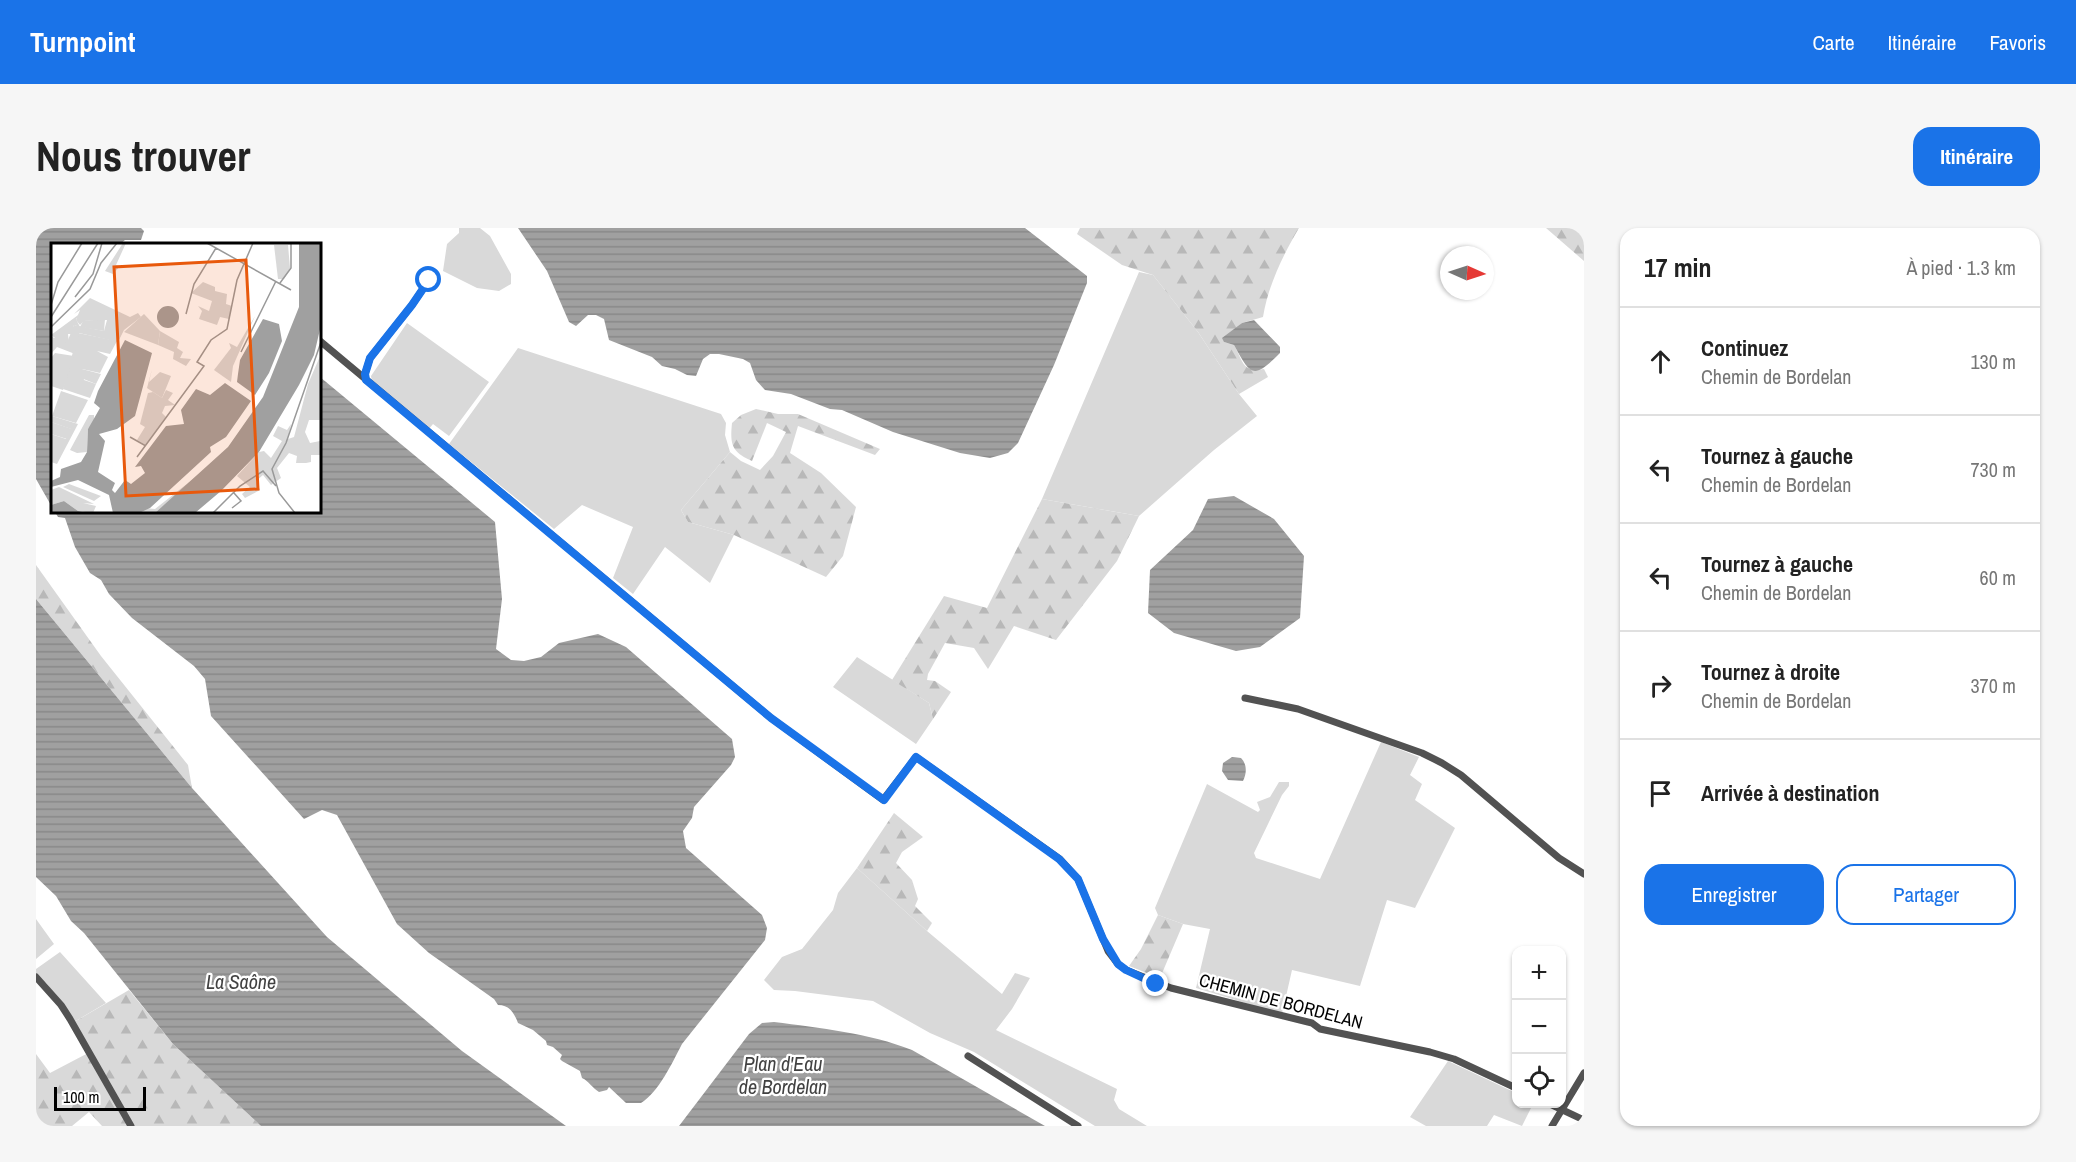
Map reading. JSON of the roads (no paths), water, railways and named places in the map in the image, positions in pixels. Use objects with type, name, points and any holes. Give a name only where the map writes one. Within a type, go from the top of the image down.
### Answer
[{"type":"street","points":[[366,380],[365,374],[370,358],[429,280]]},
{"type":"street","name":"CHEMIN DE BORDELAN","points":[[321,342],[763,711],[884,800],[916,757],[1059,859],[1078,879],[1108,951],[1126,970],[1163,986],[1312,1023],[1320,1029],[1446,1056],[1512,1086]]},
{"type":"street","points":[[1245,698],[1298,709],[1422,753],[1442,763],[1461,775],[1559,858],[1584,874]]},
{"type":"street","points":[[36,977],[65,1012],[131,1126]]},
{"type":"street","points":[[968,1056],[1078,1126]]},
{"type":"street","points":[[1552,1126],[1584,1074]]},
{"type":"street","points":[[1563,1109],[1584,1120]]},
{"type":"water","points":[[36,228],[141,228],[144,231],[141,240],[125,240],[121,243],[51,243],[51,505],[36,479]]},
{"type":"water","points":[[518,228],[1025,228],[1087,276],[1087,283],[1054,365],[1018,443],[1008,453],[990,458],[960,453],[893,432],[842,410],[830,409],[791,394],[765,390],[756,380],[750,363],[743,359],[710,354],[703,359],[696,376],[687,375],[662,366],[652,357],[609,340],[604,319],[596,315],[588,315],[576,326],[569,322],[547,271]]},
{"type":"water","points":[[1254,320],[1280,347],[1280,353],[1258,371],[1249,368],[1234,345],[1224,342],[1222,338],[1242,323]]},
{"type":"water","points":[[321,378],[495,522],[502,599],[496,649],[511,660],[524,661],[541,657],[559,643],[598,634],[626,647],[732,739],[735,757],[731,765],[694,807],[692,818],[683,831],[686,848],[762,915],[767,928],[765,940],[682,1044],[654,1092],[641,1103],[626,1103],[609,1087],[599,1092],[582,1078],[580,1071],[562,1061],[560,1059],[562,1055],[547,1045],[546,1041],[533,1030],[518,1023],[509,1008],[498,1005],[494,999],[429,953],[397,924],[337,815],[322,810],[304,819],[211,716],[205,679],[194,666],[132,618],[109,594],[101,580],[90,573],[75,547],[65,518],[58,517],[56,513],[321,513]]},
{"type":"water","points":[[1234,496],[1274,519],[1304,556],[1300,618],[1260,647],[1236,651],[1174,633],[1148,613],[1150,570],[1193,530],[1208,499]]},
{"type":"water","name":"La Saône","points":[[36,599],[192,788],[327,937],[462,1051],[566,1126],[261,1126],[173,1044],[84,933],[71,921],[56,896],[36,877]]},
{"type":"water","points":[[1232,757],[1241,758],[1244,763],[1246,772],[1243,781],[1228,780],[1222,771],[1223,763]]},
{"type":"water","name":"Plan d'Eau de Bordelan","points":[[774,1022],[862,1035],[912,1050],[1045,1126],[679,1126],[749,1034],[762,1023]]}]
